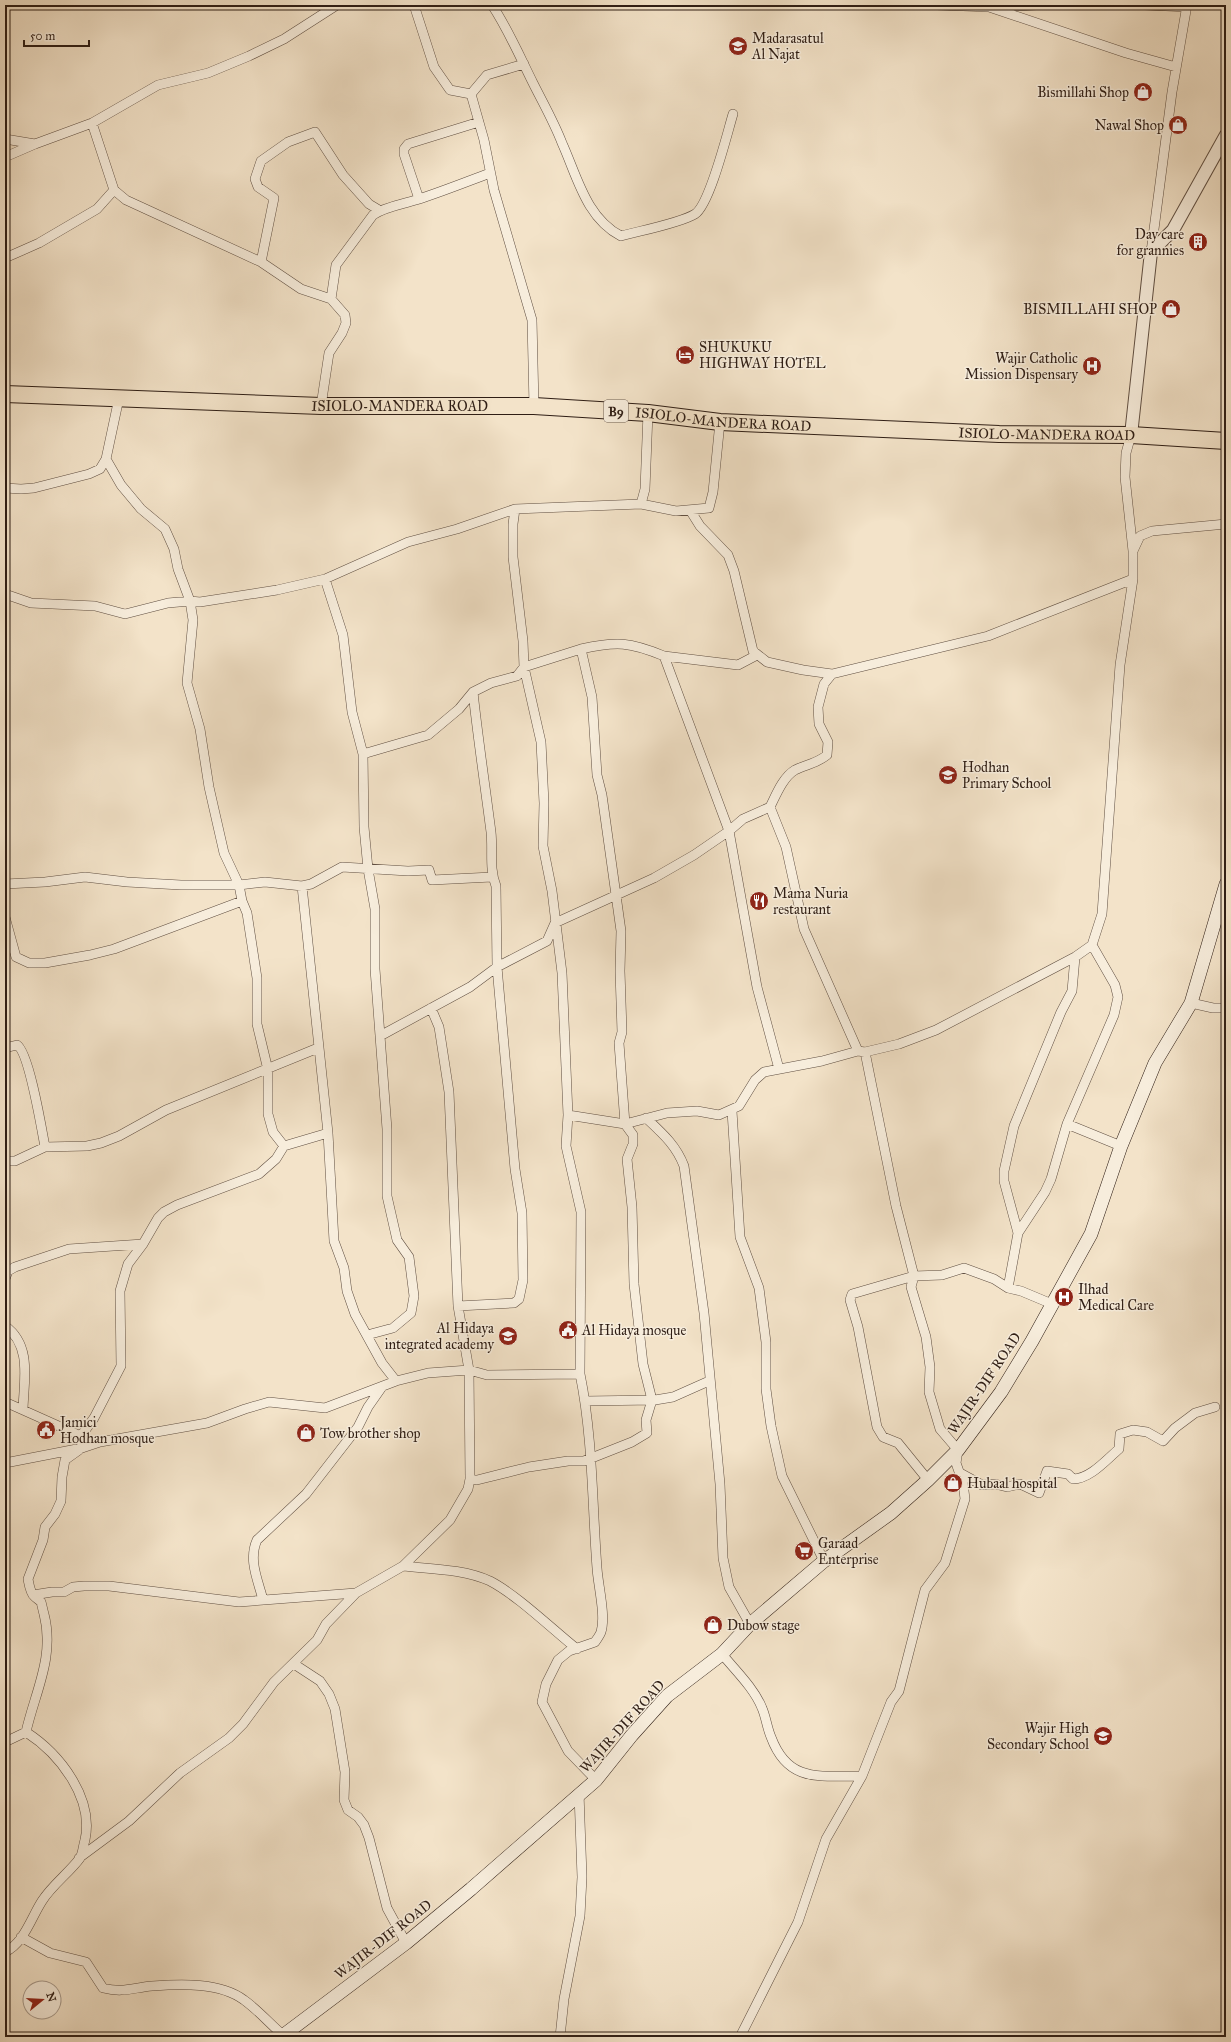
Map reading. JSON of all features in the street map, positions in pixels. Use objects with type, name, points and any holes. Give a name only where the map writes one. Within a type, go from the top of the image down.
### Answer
[{"type":"highway","name":"ISIOLO-MANDERA ROAD","points":[[5,394],[321,406],[534,406],[648,412],[720,422],[999,434],[1131,435],[1226,441]]},
{"type":"main road","name":"WAJIR-DIF ROAD","points":[[282,2036],[406,1943],[471,1889],[596,1780],[667,1696],[722,1654],[750,1624],[824,1561],[891,1513],[928,1480],[958,1450],[1001,1392],[1091,1234],[1121,1146],[1155,1064],[1191,1003],[1223,908],[1226,884]]},
{"type":"street","points":[[5,157],[92,123],[158,85],[208,72],[249,56],[284,38],[337,5]]},
{"type":"street","points":[[414,5],[434,67],[441,78],[450,90],[471,94]]},
{"type":"street","points":[[492,5],[524,64],[562,143],[585,198],[596,214],[612,231],[621,236],[695,214],[704,204],[711,188],[733,114]]},
{"type":"street","points":[[937,5],[989,7],[1036,5]]},
{"type":"street","points":[[568,1114],[625,1124],[667,1113],[697,1111],[719,1115],[732,1110],[742,1102],[755,1080],[764,1072],[899,1044],[936,1030],[1074,957],[1092,945],[1102,914],[1120,665],[1133,579],[1133,552],[1124,477],[1126,453],[1131,435],[1151,252],[1176,66],[1187,6],[1145,5]]},
{"type":"street","points":[[989,7],[1105,47],[1176,66]]},
{"type":"street","points":[[471,94],[487,76],[524,64]]},
{"type":"street","points":[[471,94],[490,173],[532,320],[534,406]]},
{"type":"street","points":[[418,199],[404,154],[404,149],[408,144],[478,122]]},
{"type":"street","points":[[92,123],[114,190],[126,200],[261,262],[302,289],[331,299],[345,315],[346,323],[342,333],[329,353],[321,406]]},
{"type":"street","points":[[261,262],[274,198],[258,187],[255,179],[261,161],[288,142],[314,132],[343,175],[369,204],[379,210],[386,210],[490,173]]},
{"type":"street","points":[[1151,252],[1173,230],[1226,135]]},
{"type":"street","points":[[5,139],[35,144]]},
{"type":"street","points":[[5,258],[40,243],[97,209],[114,190]]},
{"type":"street","points":[[331,299],[336,265],[373,215],[379,210]]},
{"type":"street","points":[[5,488],[34,488],[89,474],[100,469],[106,459],[119,398]]},
{"type":"street","points":[[641,504],[645,489],[648,412]]},
{"type":"street","points":[[5,594],[31,604],[95,606],[125,614],[168,603],[190,601],[200,602],[247,595],[325,579],[408,542],[457,529],[515,509],[641,504],[676,511],[709,508],[713,492],[720,422]]},
{"type":"street","points":[[106,459],[121,485],[141,509],[165,529],[174,549],[178,569],[190,601],[193,620],[187,683],[200,729],[209,787],[224,853],[239,885],[242,901],[247,913],[257,978],[257,1024],[268,1070],[268,1114],[273,1132],[284,1146]]},
{"type":"street","points":[[515,509],[513,524],[513,557],[524,641],[524,667],[541,742],[544,803],[543,846],[562,973],[568,1114],[566,1146],[581,1212],[580,1374],[592,1457],[601,1631],[595,1642],[569,1651],[558,1660],[546,1684],[542,1702],[568,1751],[596,1780]]},
{"type":"street","points":[[690,510],[700,526],[728,555],[734,571],[751,645],[757,655],[767,662],[803,670],[832,674],[988,636],[1133,579]]},
{"type":"street","points":[[1133,552],[1140,536],[1152,531],[1226,524]]},
{"type":"street","points":[[325,579],[343,635],[352,712],[363,754],[364,826],[368,869],[375,909],[375,969],[387,1129],[387,1196],[397,1240],[409,1257],[414,1296],[411,1313],[393,1328],[368,1335]]},
{"type":"street","points":[[363,754],[428,735],[458,709],[473,692],[491,683],[517,676],[524,667],[581,649],[606,643],[623,643],[639,646],[664,656],[738,666],[757,655]]},
{"type":"street","points":[[470,1479],[477,1480],[529,1467],[568,1461],[584,1461],[632,1442],[647,1433],[646,1420],[652,1400],[643,1364],[634,1284],[632,1207],[627,1159],[633,1144],[632,1135],[625,1124],[619,1043],[622,1032],[620,970],[621,931],[602,795],[597,775],[592,697],[581,649]]},
{"type":"street","points":[[664,656],[729,832],[757,987],[779,1069]]},
{"type":"street","points":[[380,1036],[470,987],[497,967],[547,941],[555,923],[654,878],[694,855],[729,832],[743,819],[770,807],[779,789],[794,771],[816,763],[827,755],[828,742],[819,724],[818,707],[824,684],[832,674]]},
{"type":"street","points":[[458,1306],[514,1303],[519,1299],[522,1280],[522,1213],[515,1169],[497,967],[496,886],[492,877],[491,834],[479,751],[473,692]]},
{"type":"street","points":[[743,2036],[762,1991],[798,1922],[826,1838],[862,1776],[891,1702],[899,1691],[925,1590],[945,1563],[965,1499],[960,1473],[956,1463],[958,1450],[940,1430],[929,1392],[930,1367],[926,1336],[911,1287],[914,1276],[896,1206],[862,1051],[804,929],[786,847],[770,807]]},
{"type":"street","points":[[5,884],[45,882],[85,877],[127,882],[181,885],[239,885],[265,882],[302,886],[311,884],[342,867],[429,870],[432,880],[492,877]]},
{"type":"street","points":[[302,886],[310,946],[318,1048],[328,1133],[334,1241],[344,1268],[347,1290],[355,1314],[368,1335],[382,1363],[396,1381]]},
{"type":"street","points":[[5,916],[16,957],[29,963],[44,963],[114,949],[242,901]]},
{"type":"street","points":[[1008,1288],[1018,1233],[1042,1198],[1051,1179],[1067,1124],[1114,1015],[1118,997],[1115,985],[1092,945]]},
{"type":"street","points":[[1018,1233],[1004,1181],[1004,1171],[1014,1126],[1061,1012],[1072,991],[1074,957]]},
{"type":"street","points":[[1191,1003],[1213,1008],[1226,1008]]},
{"type":"street","points":[[5,1952],[15,1945],[43,1900],[79,1858],[129,1821],[180,1773],[229,1738],[243,1724],[274,1682],[317,1640],[326,1624],[356,1593],[403,1566],[450,1520],[468,1489],[470,1479],[468,1370],[458,1306],[449,1092],[439,1027],[431,1008]]},
{"type":"street","points":[[5,1048],[17,1045],[23,1053],[37,1100],[45,1147]]},
{"type":"street","points":[[5,1161],[15,1160],[45,1147],[87,1146],[101,1143],[119,1136],[166,1110],[268,1070],[318,1048]]},
{"type":"street","points":[[732,1110],[740,1237],[759,1288],[766,1342],[766,1389],[771,1426],[782,1476],[824,1561]]},
{"type":"street","points":[[646,1118],[669,1139],[679,1152],[684,1166],[704,1314],[720,1484],[723,1558],[729,1586],[750,1624]]},
{"type":"street","points":[[1067,1124],[1121,1146]]},
{"type":"street","points":[[82,1448],[81,1436],[94,1418],[121,1366],[120,1291],[128,1264],[143,1244],[158,1218],[164,1212],[211,1191],[259,1174],[276,1159],[284,1146],[328,1133]]},
{"type":"street","points":[[5,1279],[8,1270],[69,1249],[143,1244]]},
{"type":"street","points":[[928,1480],[898,1443],[883,1437],[877,1427],[858,1327],[850,1300],[852,1294],[914,1276],[942,1275],[964,1268],[994,1279],[1008,1288],[1021,1291],[1052,1304]]},
{"type":"street","points":[[5,1326],[14,1333],[21,1342],[24,1353],[23,1409]]},
{"type":"street","points":[[5,1463],[82,1448],[100,1442],[207,1423],[244,1409],[269,1402],[325,1408],[396,1381],[428,1372],[468,1370],[487,1375],[580,1374]]},
{"type":"street","points":[[585,1401],[652,1400],[673,1397],[710,1380]]},
{"type":"street","points":[[263,1600],[252,1562],[253,1548],[257,1540],[264,1531],[306,1494],[358,1427],[368,1406],[382,1386]]},
{"type":"street","points":[[5,1402],[81,1436]]},
{"type":"street","points":[[960,1473],[982,1484],[995,1484],[1007,1487],[1020,1484],[1039,1493],[1047,1471],[1068,1474],[1073,1479],[1081,1479],[1095,1469],[1119,1449],[1120,1434],[1133,1430],[1147,1432],[1163,1441],[1175,1428],[1195,1413],[1215,1407]]},
{"type":"street","points":[[26,1732],[31,1710],[42,1682],[46,1659],[46,1622],[40,1602],[33,1595],[28,1579],[43,1540],[45,1527],[55,1514],[61,1501],[62,1477],[65,1460],[82,1448]]},
{"type":"street","points":[[403,1566],[461,1572],[490,1581],[577,1649]]},
{"type":"street","points":[[33,1595],[64,1592],[73,1587],[109,1586],[239,1602],[356,1593]]},
{"type":"street","points":[[722,1654],[762,1706],[771,1737],[781,1758],[793,1770],[811,1775],[862,1776]]},
{"type":"street","points":[[294,1664],[320,1681],[329,1694],[335,1709],[345,1772],[344,1800],[348,1810],[358,1817],[364,1825],[388,1908],[406,1943]]},
{"type":"street","points":[[5,1742],[26,1732]]},
{"type":"street","points":[[26,1732],[42,1742],[56,1757],[84,1802],[88,1823],[79,1858]]},
{"type":"street","points":[[560,2037],[564,1999],[580,1916],[582,1878],[579,1794]]},
{"type":"street","points":[[21,1937],[50,1953],[86,1962],[103,1988],[117,1992],[149,1986],[176,1984],[225,1990],[244,2000],[282,2036]]},
{"type":"green space","points":[[1086,5],[1202,5],[1164,10]]},
{"type":"place","name":"Madarasatul Al Najat","points":[[738,46]]},
{"type":"place","name":"Bismillahi Shop","points":[[1143,92]]},
{"type":"place","name":"Nawal Shop","points":[[1178,125]]},
{"type":"place","name":"Day care for grannies","points":[[1198,242]]},
{"type":"place","name":"BISMILLAHI SHOP","points":[[1171,309]]},
{"type":"place","name":"SHUKUKU HIGHWAY HOTEL","points":[[685,355]]},
{"type":"place","name":"Wajir Catholic Mission Dispensary","points":[[1092,366]]},
{"type":"place","name":"Hodhan Primary School","points":[[948,775]]},
{"type":"place","name":"Mama Nuria restaurant","points":[[759,901]]},
{"type":"place","name":"Ilhad Medical Care","points":[[1064,1297]]},
{"type":"place","name":"Al Hidaya mosque","points":[[568,1330]]},
{"type":"place","name":"Al Hidaya integrated academy","points":[[508,1336]]},
{"type":"place","name":"Jamici Hodhan mosque","points":[[46,1430]]},
{"type":"place","name":"Tow brother shop","points":[[306,1433]]},
{"type":"place","name":"Hubaal hospital","points":[[953,1483]]},
{"type":"place","name":"Garaad Enterprise","points":[[804,1551]]},
{"type":"place","name":"Dubow stage","points":[[713,1625]]},
{"type":"place","name":"Wajir High Secondary School","points":[[1103,1736]]}]
